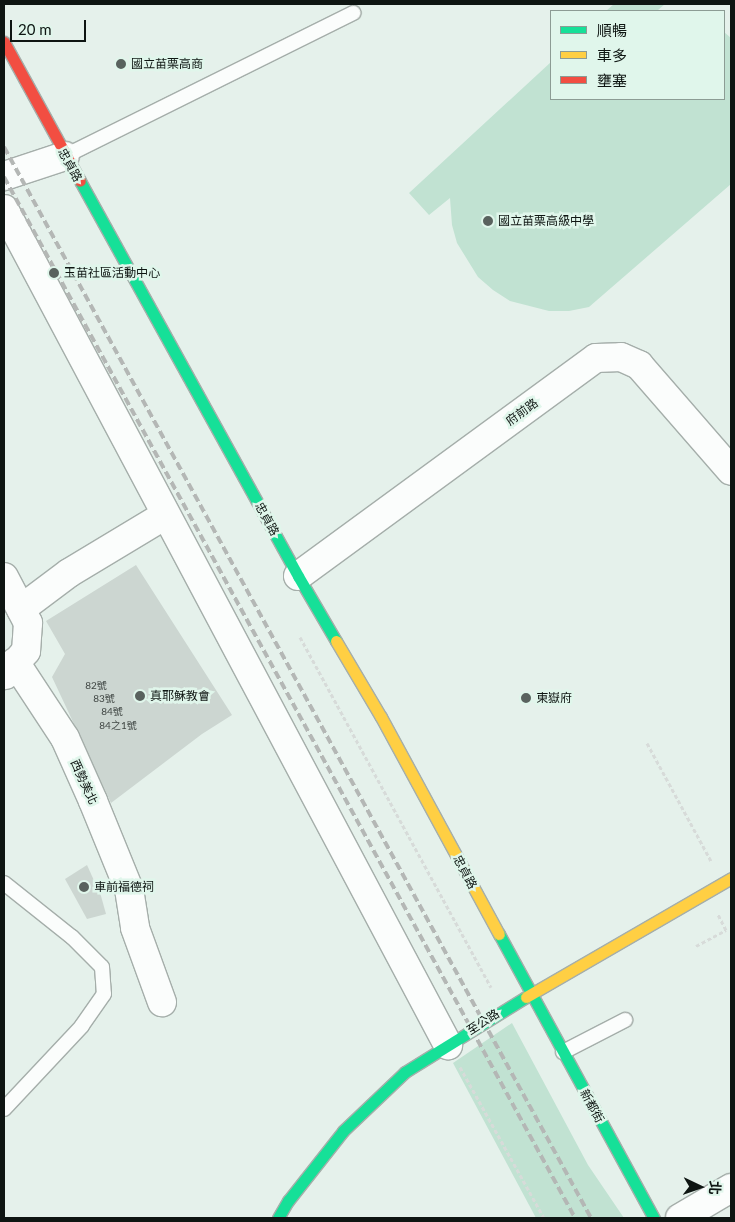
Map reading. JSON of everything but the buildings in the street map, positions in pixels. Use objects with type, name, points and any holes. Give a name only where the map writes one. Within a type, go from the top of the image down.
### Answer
[{"type":"street","name":"忠貞路","points":[[4,42],[298,576],[381,717],[531,994]]},
{"type":"street","points":[[4,176],[66,156]]},
{"type":"street","points":[[4,209],[165,516],[448,1045]]},
{"type":"street","name":"府前路","points":[[298,576],[596,358],[621,357],[640,365],[731,471]]},
{"type":"street","points":[[21,609],[69,573],[165,516]]},
{"type":"street","name":"西勢美北","points":[[4,577],[28,623],[26,650],[9,669],[65,738],[129,888],[135,928],[162,1002]]},
{"type":"street","name":"至公路","points":[[278,1218],[288,1201],[343,1131],[406,1072],[531,994],[727,880]]},
{"type":"street","name":"新都街","points":[[531,994],[654,1218]]},
{"type":"street","points":[[680,1218],[731,1188]]},
{"type":"lane","points":[[66,156],[353,13]]},
{"type":"lane","points":[[4,883],[72,937],[102,967],[104,994],[82,1026],[4,1108]]},
{"type":"lane","points":[[562,1052],[625,1020]]},
{"type":"path","points":[[647,743],[727,880]]},
{"type":"path","points":[[696,946],[726,930],[708,891]]},
{"type":"path","points":[[448,1045],[544,1218]]},
{"type":"green space","points":[[614,4],[665,4],[658,10],[607,10]]},
{"type":"green space","points":[[725,33],[731,38],[731,184],[589,307],[569,311],[549,311],[510,301],[478,277],[457,243],[452,225],[450,198],[429,215],[409,193],[550,63],[550,100],[725,100]]},
{"type":"green space","points":[[512,1023],[588,1165],[624,1218],[536,1218],[453,1063]]},
{"type":"railway","points":[[4,147],[591,1218]]},
{"type":"railway","points":[[4,177],[575,1218]]},
{"type":"traffic: fast","points":[[80,181],[298,576],[336,641]]},
{"type":"traffic: fast","points":[[499,934],[654,1218]]},
{"type":"traffic: fast","points":[[278,1218],[288,1201],[343,1131],[405,1072],[526,997]]},
{"type":"traffic: slow","points":[[336,641],[381,717],[499,934]]},
{"type":"traffic: slow","points":[[526,997],[731,878]]},
{"type":"traffic: jam","points":[[4,42],[80,181]]},
{"type":"place","name":"國立苗栗高商","points":[[121,64]]},
{"type":"place","name":"國立苗栗高級中學","points":[[488,221]]},
{"type":"place","name":"玉苗社區活動中心","points":[[54,273]]},
{"type":"place","name":"真耶穌教會","points":[[140,696]]},
{"type":"place","name":"東嶽府","points":[[526,698]]},
{"type":"place","name":"車前福德祠","points":[[84,887]]}]
